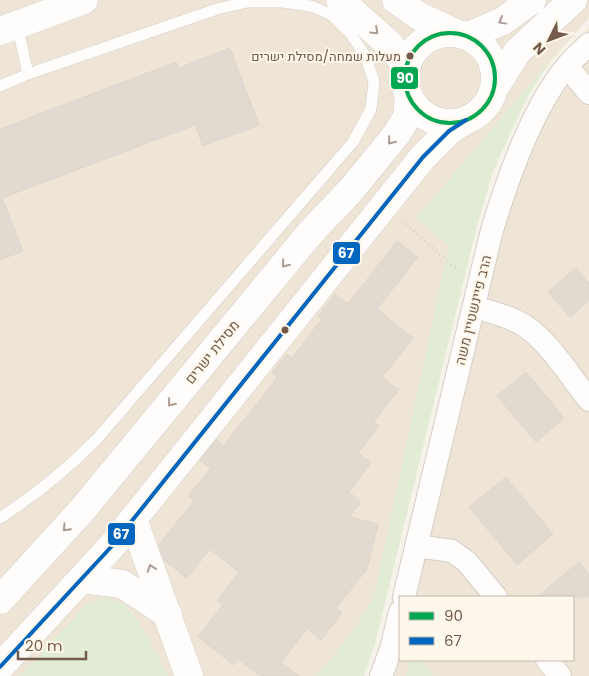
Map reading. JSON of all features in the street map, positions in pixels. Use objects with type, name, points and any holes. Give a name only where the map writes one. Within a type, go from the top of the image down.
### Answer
[{"type":"street","points":[[8,28],[84,0]]},
{"type":"street","points":[[340,0],[390,45],[406,66]]},
{"type":"street","points":[[396,0],[419,16],[481,45],[491,57],[495,72],[495,87]]},
{"type":"street","points":[[466,120],[453,123],[439,122],[427,117],[416,108],[409,97],[405,82],[406,66],[412,52],[423,40],[437,34],[461,34],[503,21],[532,0]]},
{"type":"street","points":[[0,667],[111,547],[423,157],[449,131],[479,113],[489,101],[495,87],[517,52],[572,0]]},
{"type":"street","name":"הרב פיינשטיין משה","points":[[404,596],[492,230],[508,180],[543,102],[567,66],[589,44]]},
{"type":"street","points":[[567,66],[589,93]]},
{"type":"street","name":"מסילת ישרים","points":[[0,600],[83,509],[311,232],[351,190],[396,135],[406,116],[409,97]]},
{"type":"street","points":[[476,298],[503,316],[524,326],[542,341],[589,400]]},
{"type":"street","points":[[133,519],[189,676]]},
{"type":"street","points":[[416,546],[452,551],[467,562],[495,596]]},
{"type":"street","points":[[81,579],[122,584],[168,614]]},
{"type":"street","points":[[381,676],[391,649],[399,616]]},
{"type":"street","points":[[548,661],[560,676]]},
{"type":"lane","points":[[0,86],[28,74],[216,9],[247,2],[282,2],[311,6],[332,15],[350,32],[366,57],[374,82],[371,109],[353,142],[96,440],[67,468],[32,497],[0,518]]},
{"type":"lane","points":[[8,28],[28,74]]},
{"type":"path","points":[[384,205],[476,298]]},
{"type":"shaded area","points":[[0,0],[589,0],[589,18],[539,74],[481,174],[376,611],[339,676],[0,676]]},
{"type":"shaded area","points":[[589,28],[589,676],[369,676],[380,646],[482,227],[497,176],[518,129],[558,59]]},
{"type":"green space","points":[[554,56],[529,94],[492,174],[477,226],[375,644],[364,676],[316,676],[352,633],[374,596],[449,245],[416,218]]},
{"type":"green space","points":[[105,597],[124,604],[142,627],[168,676],[20,676],[87,604]]},
{"type":"green space","points":[[410,661],[421,661],[433,676],[406,676]]},
{"type":"building","points":[[230,48],[259,125],[203,146],[195,125],[2,198],[23,251],[0,260],[0,129],[176,62],[179,68]]},
{"type":"building","points":[[397,241],[418,257],[377,309],[413,338],[382,377],[399,390],[373,422],[379,426],[358,453],[371,463],[349,492],[361,502],[349,517],[378,524],[367,569],[336,608],[342,613],[321,640],[307,629],[281,662],[299,676],[260,676],[238,659],[234,665],[198,637],[223,605],[217,601],[239,572],[210,549],[187,578],[164,560],[159,545],[194,501],[188,496],[211,468],[200,460],[216,440],[223,446],[278,377],[272,373],[287,354],[292,358],[322,319],[318,316],[335,294],[348,304]]},
{"type":"building","points":[[576,268],[589,283],[589,300],[570,317],[548,292]]},
{"type":"building","points":[[526,372],[564,418],[536,442],[497,396]]},
{"type":"building","points":[[506,477],[553,534],[517,565],[469,507]]},
{"type":"building","points":[[579,562],[589,574],[589,597],[538,596]]},
{"type":"transit line","name":"90","points":[[450,33],[467,36],[482,46],[492,61],[495,78],[492,95],[482,110],[467,120],[450,123],[433,120],[418,110],[408,95],[405,78],[408,61],[418,46],[433,36],[450,33]]},
{"type":"transit line","name":"67","points":[[0,667],[111,547],[423,157],[449,131],[466,120]]},
{"type":"place","name":"מעלות שמחה/מסילת ישרים","points":[[410,56]]}]
